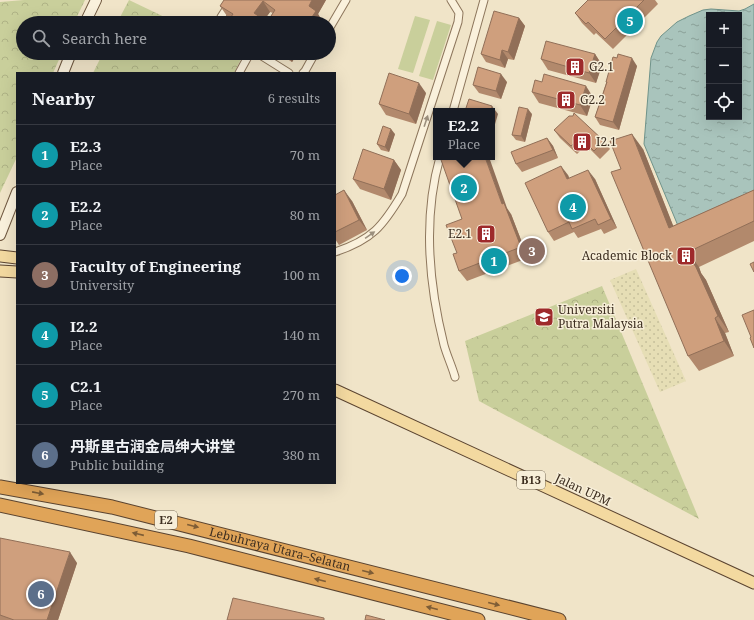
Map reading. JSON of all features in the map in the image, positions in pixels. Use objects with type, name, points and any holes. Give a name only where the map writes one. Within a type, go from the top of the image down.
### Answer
[{"type":"highway","name":"Lebuhraya Utara–Selatan","points":[[0,486],[112,507],[559,620]]},
{"type":"highway","name":"Lebuhraya Utara–Selatan","points":[[0,505],[189,546],[478,620]]},
{"type":"main road","points":[[88,16],[96,0]]},
{"type":"main road","points":[[63,72],[68,60]]},
{"type":"main road","points":[[0,235],[16,195]]},
{"type":"main road","points":[[0,256],[16,258]]},
{"type":"main road","points":[[0,271],[16,272]]},
{"type":"main road","name":"Jalan UPM","points":[[336,390],[754,583]]},
{"type":"street","points":[[222,16],[232,0]]},
{"type":"street","points":[[336,17],[346,0]]},
{"type":"street","points":[[336,252],[350,247],[372,235],[389,216],[402,194],[458,22],[459,13],[450,0]]},
{"type":"street","points":[[454,108],[484,0]]},
{"type":"street","points":[[240,72],[246,60]]},
{"type":"street","points":[[268,60],[287,72]]},
{"type":"street","points":[[304,72],[312,60]]},
{"type":"street","points":[[439,160],[434,177],[431,200],[430,263],[444,346],[455,377]]},
{"type":"shaded area","points":[[636,269],[686,381],[660,392],[610,280]]},
{"type":"green space","points":[[24,0],[85,0],[77,16],[16,16],[16,60],[59,60],[53,72],[16,72],[16,159],[0,193],[0,2]]},
{"type":"green space","points":[[129,0],[162,16],[121,16]]},
{"type":"green space","points":[[415,16],[430,20],[413,73],[398,69]]},
{"type":"green space","points":[[437,21],[451,25],[433,80],[419,76]]},
{"type":"green space","points":[[100,60],[240,60],[234,72],[94,72]]},
{"type":"green space","points":[[602,286],[699,519],[479,401],[465,341]]},
{"type":"water","points":[[754,4],[754,206],[681,233],[644,144],[651,58],[661,36],[677,22],[703,10],[711,9],[739,11]]},
{"type":"building","points":[[224,0],[312,0],[309,6],[316,11],[313,16],[271,16],[275,10],[263,1],[254,13],[258,16],[232,16],[233,14],[220,6]]},
{"type":"building","points":[[588,0],[644,0],[605,39],[588,22],[586,24],[575,13]]},
{"type":"building","points":[[494,11],[519,18],[508,52],[502,50],[500,60],[481,54]]},
{"type":"building","points":[[546,41],[595,54],[589,73],[541,59]]},
{"type":"building","points":[[618,54],[632,58],[613,122],[595,117],[607,82],[613,57],[617,58]]},
{"type":"building","points":[[478,67],[501,74],[496,91],[473,85]]},
{"type":"building","points":[[389,73],[419,83],[409,114],[379,104]]},
{"type":"building","points":[[544,74],[586,86],[580,105],[532,92],[535,80],[542,82]]},
{"type":"building","points":[[469,99],[492,106],[492,108],[466,108]]},
{"type":"building","points":[[519,107],[528,109],[521,136],[512,135]]},
{"type":"building","name":"I2.1","points":[[574,113],[604,141],[594,151],[580,137],[571,146],[554,130],[569,116],[573,116]]},
{"type":"building","points":[[383,126],[391,129],[385,147],[377,144]]},
{"type":"building","name":"Academic Block","points":[[632,134],[669,228],[754,190],[754,221],[688,252],[718,316],[715,318],[724,341],[688,356],[611,172],[621,169],[610,141]]},
{"type":"building","points":[[547,138],[553,150],[516,164],[511,152]]},
{"type":"building","points":[[363,149],[394,160],[384,189],[353,179]]},
{"type":"building","points":[[441,160],[486,160],[502,204],[504,203],[521,247],[459,271],[453,254],[457,253],[446,225],[462,219]]},
{"type":"building","points":[[561,166],[567,179],[588,170],[611,219],[598,225],[595,219],[572,229],[569,222],[548,232],[525,183]]},
{"type":"building","points":[[344,190],[359,220],[336,232],[336,194]]},
{"type":"building","points":[[754,262],[754,272],[750,264]]},
{"type":"building","points":[[754,310],[754,348],[742,315]]},
{"type":"building","points":[[0,538],[70,552],[47,620],[14,620],[0,615]]},
{"type":"building","points":[[233,598],[324,618],[324,620],[227,620]]},
{"type":"building","points":[[366,615],[385,620],[365,620]]},
{"type":"place","name":"C2.1","points":[[630,21]]},
{"type":"place","name":"G2.1","points":[[575,67]]},
{"type":"place","name":"G2.2","points":[[566,100]]},
{"type":"place","name":"I2.1","points":[[582,142]]},
{"type":"place","name":"E2.2","points":[[464,188]]},
{"type":"place","name":"I2.2","points":[[573,207]]},
{"type":"place","name":"E2.1","points":[[486,234]]},
{"type":"place","name":"Faculty of Engineering","points":[[532,251]]},
{"type":"place","name":"Academic Block","points":[[686,256]]},
{"type":"place","name":"E2.3","points":[[494,261]]},
{"type":"place","name":"Universiti Putra Malaysia","points":[[544,317]]},
{"type":"place","name":"丹斯里古润金局绅大讲堂","points":[[41,594]]}]
